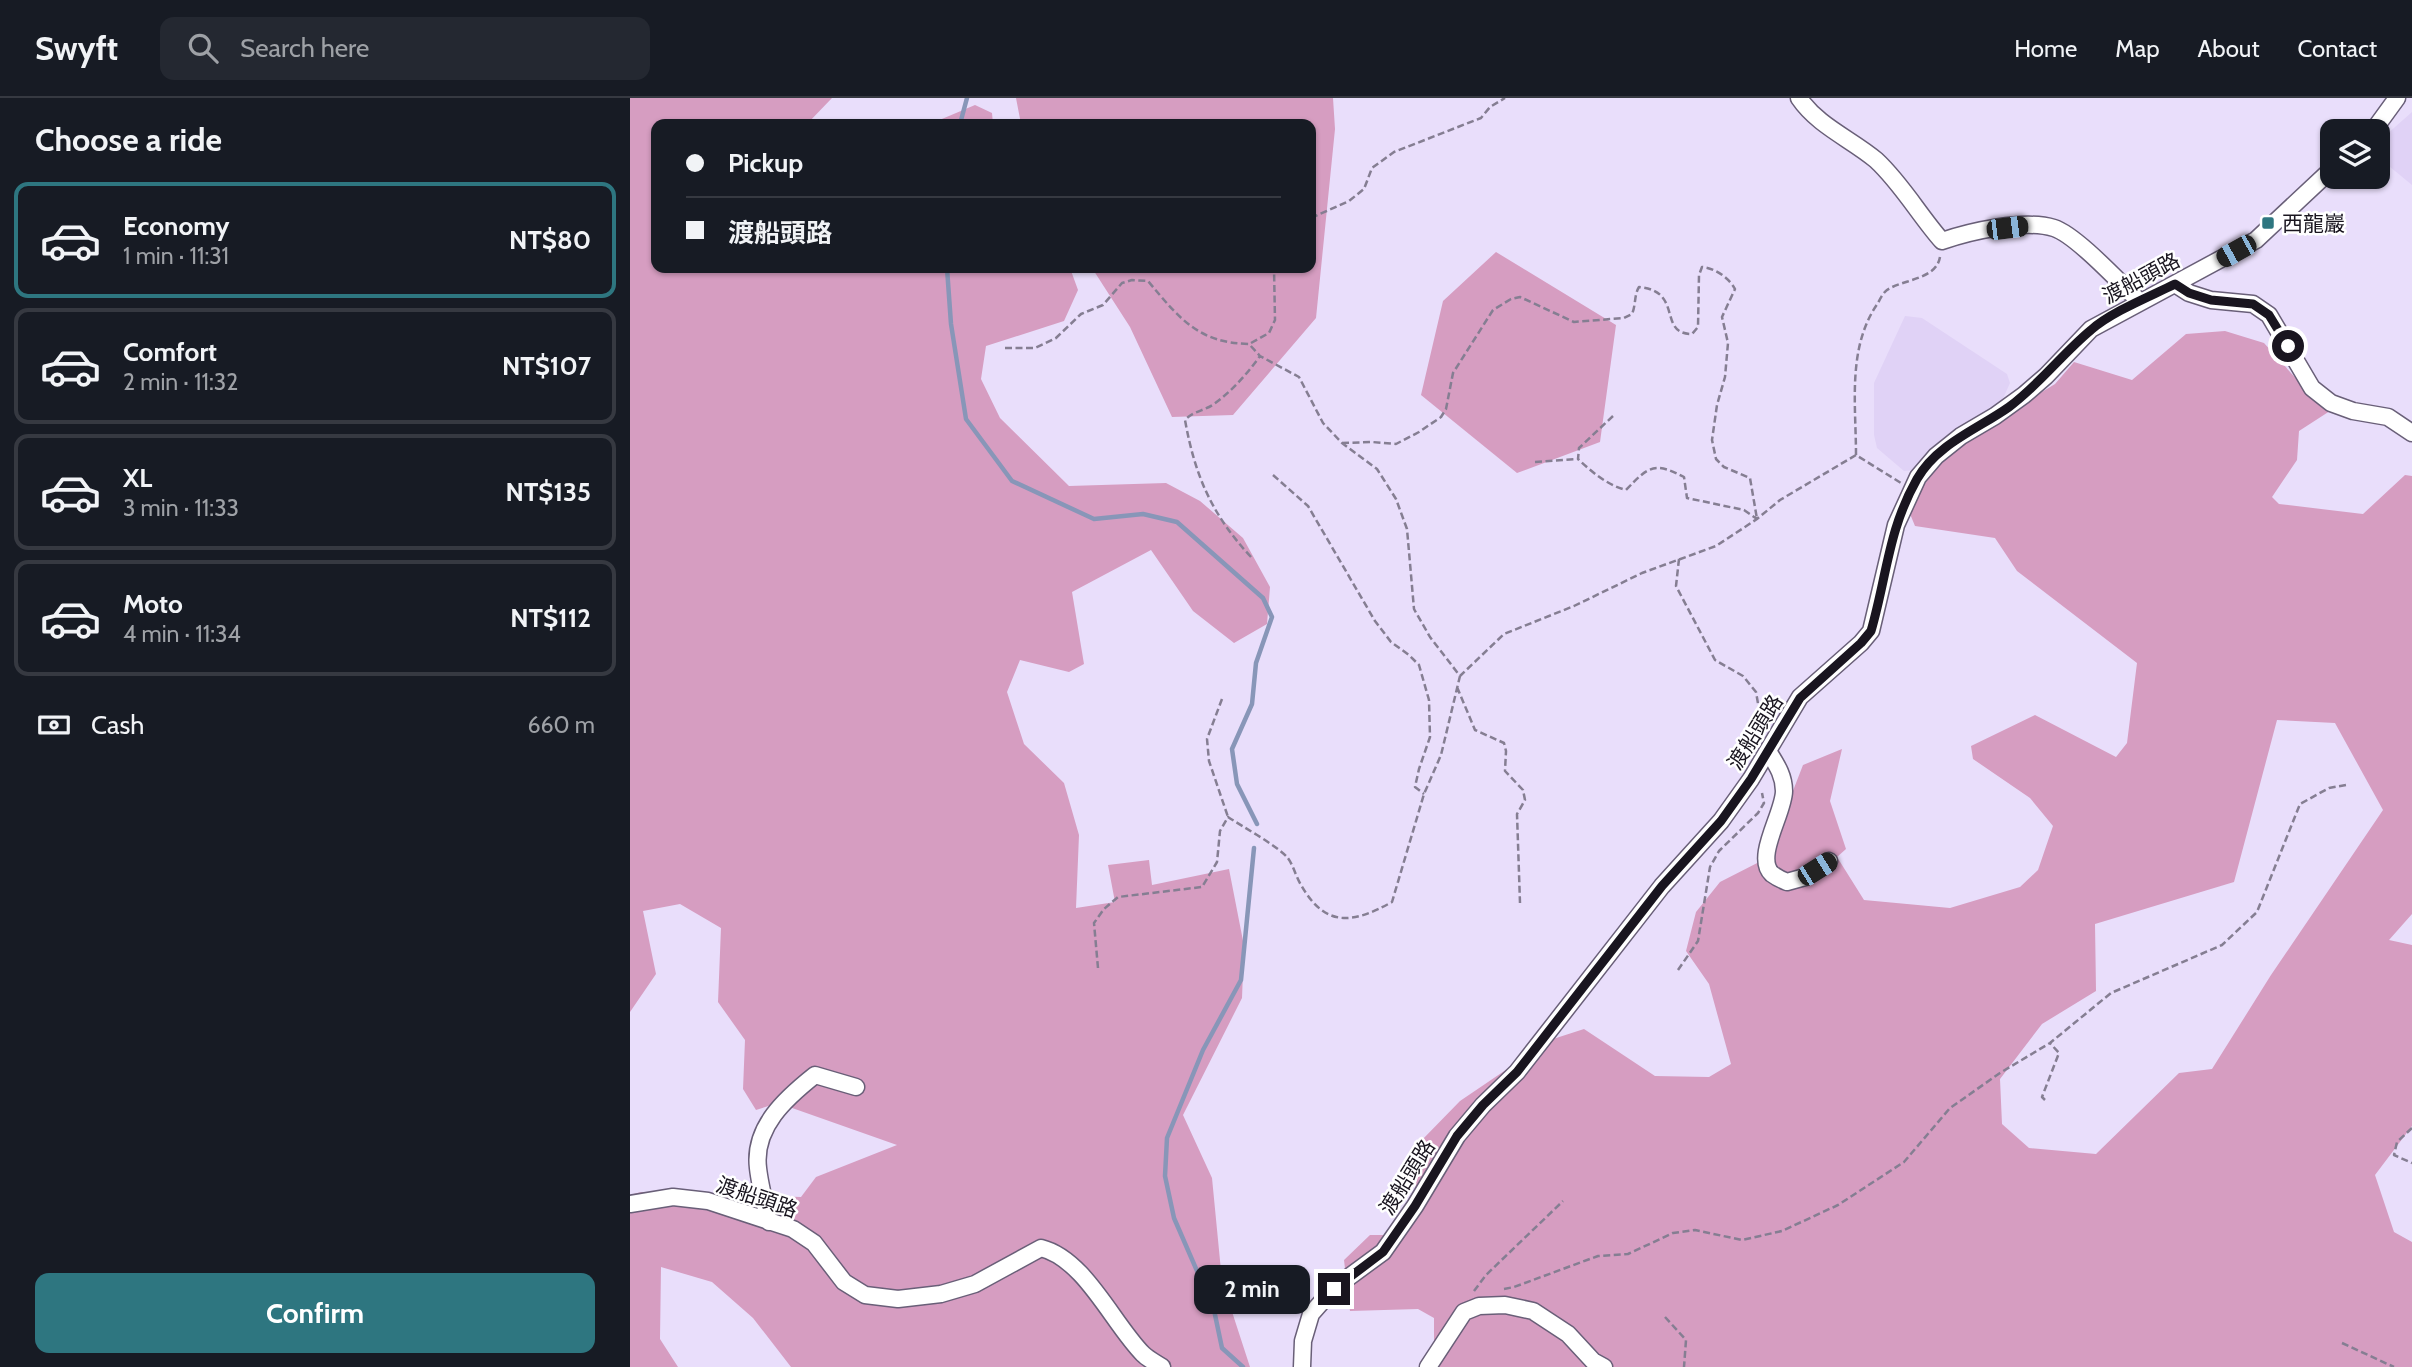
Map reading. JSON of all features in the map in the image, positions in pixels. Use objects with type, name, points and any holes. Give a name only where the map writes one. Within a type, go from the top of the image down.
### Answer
[{"type":"street","points":[[1799,98],[1828,126],[1875,160],[1909,196],[1922,218],[1942,241],[1965,233],[2028,225],[2056,228],[2089,253],[2140,302]]},
{"type":"street","points":[[2382,119],[2397,98]]},
{"type":"street","name":"渡船頭路","points":[[1302,1367],[1303,1341],[1311,1314],[1334,1289],[1383,1252],[1415,1206],[1457,1136],[1483,1105],[1517,1072],[1662,886],[1721,821],[1751,779],[1800,698],[1871,631],[1888,549],[1896,525],[1918,477],[1936,456],[1961,436],[2024,395],[2091,329],[2256,240],[2320,180]]},
{"type":"street","points":[[2175,284],[2189,293],[2211,300],[2253,304],[2269,315],[2312,388],[2331,403],[2353,411],[2388,416],[2412,433]]},
{"type":"street","points":[[1765,756],[1781,771],[1784,788],[1783,806],[1766,850],[1766,864],[1772,874],[1787,882],[1805,877],[1829,861]]},
{"type":"street","points":[[769,1222],[757,1165],[761,1136],[782,1101],[815,1075],[856,1087]]},
{"type":"street","name":"渡船頭路","points":[[630,1204],[673,1197],[708,1201],[793,1229],[814,1243],[844,1282],[865,1295],[898,1299],[941,1294],[975,1284],[1041,1248],[1053,1251],[1081,1277],[1144,1356],[1162,1367]]},
{"type":"street","points":[[1428,1367],[1464,1312],[1479,1306],[1505,1305],[1533,1311],[1568,1335],[1593,1361],[1604,1367]]},
{"type":"path","points":[[1316,216],[1349,201],[1364,189],[1372,168],[1394,152],[1481,118],[1490,107],[1506,98]]},
{"type":"path","points":[[1856,455],[1855,362],[1867,318],[1886,290],[1929,272],[1939,263],[1942,241]]},
{"type":"path","points":[[1342,443],[1396,444],[1441,417],[1446,409],[1453,373],[1493,310],[1511,299],[1520,297],[1574,322],[1625,318],[1632,314],[1635,293],[1639,287],[1653,288],[1667,302],[1676,330],[1681,334],[1692,334],[1698,327],[1699,275],[1702,267],[1709,268],[1730,281],[1735,289],[1722,317],[1728,343],[1725,377],[1717,405],[1712,440],[1716,459],[1724,467],[1750,478],[1757,519]]},
{"type":"path","points":[[1006,348],[1035,348],[1056,338],[1081,314],[1103,305],[1122,283],[1132,280],[1148,281],[1168,305],[1205,336],[1227,344],[1250,344],[1269,333],[1275,320],[1274,273]]},
{"type":"path","points":[[1250,344],[1260,356],[1299,377],[1323,423],[1342,443],[1377,470],[1396,499],[1407,529],[1414,609],[1430,637],[1460,676]]},
{"type":"path","points":[[1251,556],[1218,517],[1192,457],[1185,420],[1191,413],[1212,406],[1245,376],[1260,356]]},
{"type":"path","points":[[1578,459],[1579,448],[1613,416]]},
{"type":"path","points":[[1856,455],[1913,490]]},
{"type":"path","points":[[1222,699],[1207,739],[1209,761],[1228,817],[1287,857],[1302,887],[1330,916],[1342,919],[1363,917],[1392,902],[1424,794],[1441,755],[1460,676],[1504,634],[1574,607],[1642,573],[1716,546],[1780,500],[1856,455]]},
{"type":"path","points":[[1535,462],[1578,459],[1617,488],[1626,490],[1643,472],[1654,467],[1670,470],[1684,477],[1688,498],[1744,510],[1757,519]]},
{"type":"path","points":[[1273,475],[1308,506],[1375,621],[1391,642],[1419,665],[1429,700],[1430,737],[1415,787],[1424,794]]},
{"type":"path","points":[[1679,559],[1676,586],[1715,660],[1743,676],[1756,692],[1759,715],[1746,736],[1765,756]]},
{"type":"path","points":[[1457,687],[1475,730],[1504,743],[1505,771],[1523,790],[1525,800],[1517,814],[1520,903]]},
{"type":"path","points":[[1678,971],[1698,941],[1710,867],[1718,851],[1758,813],[1764,803],[1762,794],[1751,779]]},
{"type":"path","points":[[1493,1291],[1514,1287],[1598,1256],[1628,1254],[1673,1233],[1695,1230],[1741,1240],[1782,1231],[1838,1205],[1904,1162],[1950,1108],[2050,1043],[2111,993],[2222,945],[2257,912],[2300,804],[2329,788],[2346,785]]},
{"type":"path","points":[[1098,968],[1094,923],[1104,909],[1118,897],[1202,887],[1217,862],[1220,831],[1228,817]]},
{"type":"path","points":[[2045,1100],[2042,1097],[2059,1053],[2050,1043]]},
{"type":"path","points":[[2412,1128],[2397,1142],[2394,1155],[2412,1163]]},
{"type":"path","points":[[1483,1292],[1472,1294],[1486,1275],[1563,1201]]},
{"type":"path","points":[[1665,1317],[1686,1340],[1684,1367]]},
{"type":"path","points":[[2343,1343],[2394,1367]]},
{"type":"shaded area","points":[[630,98],[832,98],[812,119],[651,119],[651,273],[1072,273],[1078,290],[1064,321],[986,346],[981,379],[1000,418],[1069,486],[1166,483],[1200,501],[1243,538],[1270,587],[1267,624],[1234,643],[1193,611],[1151,550],[1072,592],[1084,664],[1069,672],[1020,660],[1007,692],[1024,744],[1064,783],[1079,835],[1076,908],[1115,902],[1108,865],[1149,860],[1152,885],[1229,869],[1244,946],[1242,998],[1183,1115],[1212,1178],[1222,1281],[1250,1367],[791,1367],[753,1318],[712,1282],[661,1267],[660,1339],[678,1367],[630,1367],[630,1195],[641,1192],[801,1197],[816,1177],[897,1145],[778,1103],[756,1110],[743,1089],[745,1040],[718,1002],[721,928],[680,904],[643,911],[656,974],[630,1012]]},
{"type":"shaded area","points":[[1016,98],[1333,98],[1335,129],[1316,318],[1233,415],[1172,417],[1130,327],[1095,273],[1316,273],[1316,119],[1020,119]]},
{"type":"shaded area","points":[[975,105],[992,113],[993,119],[942,119]]},
{"type":"shaded area","points":[[2412,112],[2412,185],[2390,167],[2390,131]]},
{"type":"shaded area","points":[[1496,252],[1616,325],[1600,442],[1517,473],[1421,395],[1443,301]]},
{"type":"shaded area","points":[[1905,316],[1922,318],[2007,374],[2010,383],[2001,403],[1914,470],[1904,471],[1877,448],[1874,435],[1874,383]]},
{"type":"shaded area","points":[[2225,331],[2264,343],[2310,394],[2333,409],[2299,431],[2297,460],[2272,497],[2279,504],[2363,514],[2405,475],[2412,476],[2412,914],[2389,940],[2412,945],[2412,1126],[2375,1175],[2394,1232],[2412,1242],[2412,1367],[1428,1367],[1434,1352],[1434,1318],[1418,1309],[1350,1311],[1344,1260],[1370,1235],[1390,1235],[1413,1209],[1421,1141],[1460,1101],[1550,1040],[1584,1029],[1655,1076],[1709,1077],[1731,1064],[1709,984],[1686,951],[1696,912],[1720,882],[1767,858],[1803,765],[1842,749],[1830,801],[1846,849],[1837,857],[1864,900],[1950,908],[2020,887],[2038,870],[2053,826],[2030,798],[1973,759],[1971,746],[2035,715],[2116,757],[2127,743],[2137,663],[2017,571],[1995,538],[1915,526],[1908,509],[1949,448],[2055,384],[2074,362],[2132,380],[2186,334]],"holes":[[[2277,720],[2335,723],[2383,810],[2271,975],[2212,1069],[2179,1073],[2096,1154],[2029,1148],[2002,1124],[2000,1079],[2042,1024],[2096,991],[2095,924],[2234,882]]]},
{"type":"waterway","points":[[961,119],[967,98]]},
{"type":"waterway","points":[[947,273],[951,324],[966,419],[1012,481],[1094,519],[1143,514],[1177,522],[1263,598],[1272,617],[1256,663],[1252,704],[1232,749],[1237,784],[1257,824]]},
{"type":"waterway","points":[[1243,1367],[1222,1348],[1214,1310],[1174,1218],[1165,1176],[1167,1138],[1203,1050],[1241,980],[1254,848]]},
{"type":"place","name":"西龍巖","points":[[2268,223]]},
{"type":"route","points":[[1334,1289],[1383,1252],[1415,1206],[1457,1136],[1483,1105],[1517,1072],[1662,886],[1721,821],[1751,779],[1800,698],[1871,631],[1888,549],[1896,525],[1918,477],[1936,456],[1961,436],[2024,395],[2091,329],[2175,284],[2189,293],[2211,300],[2253,304],[2269,315],[2288,346]]}]
